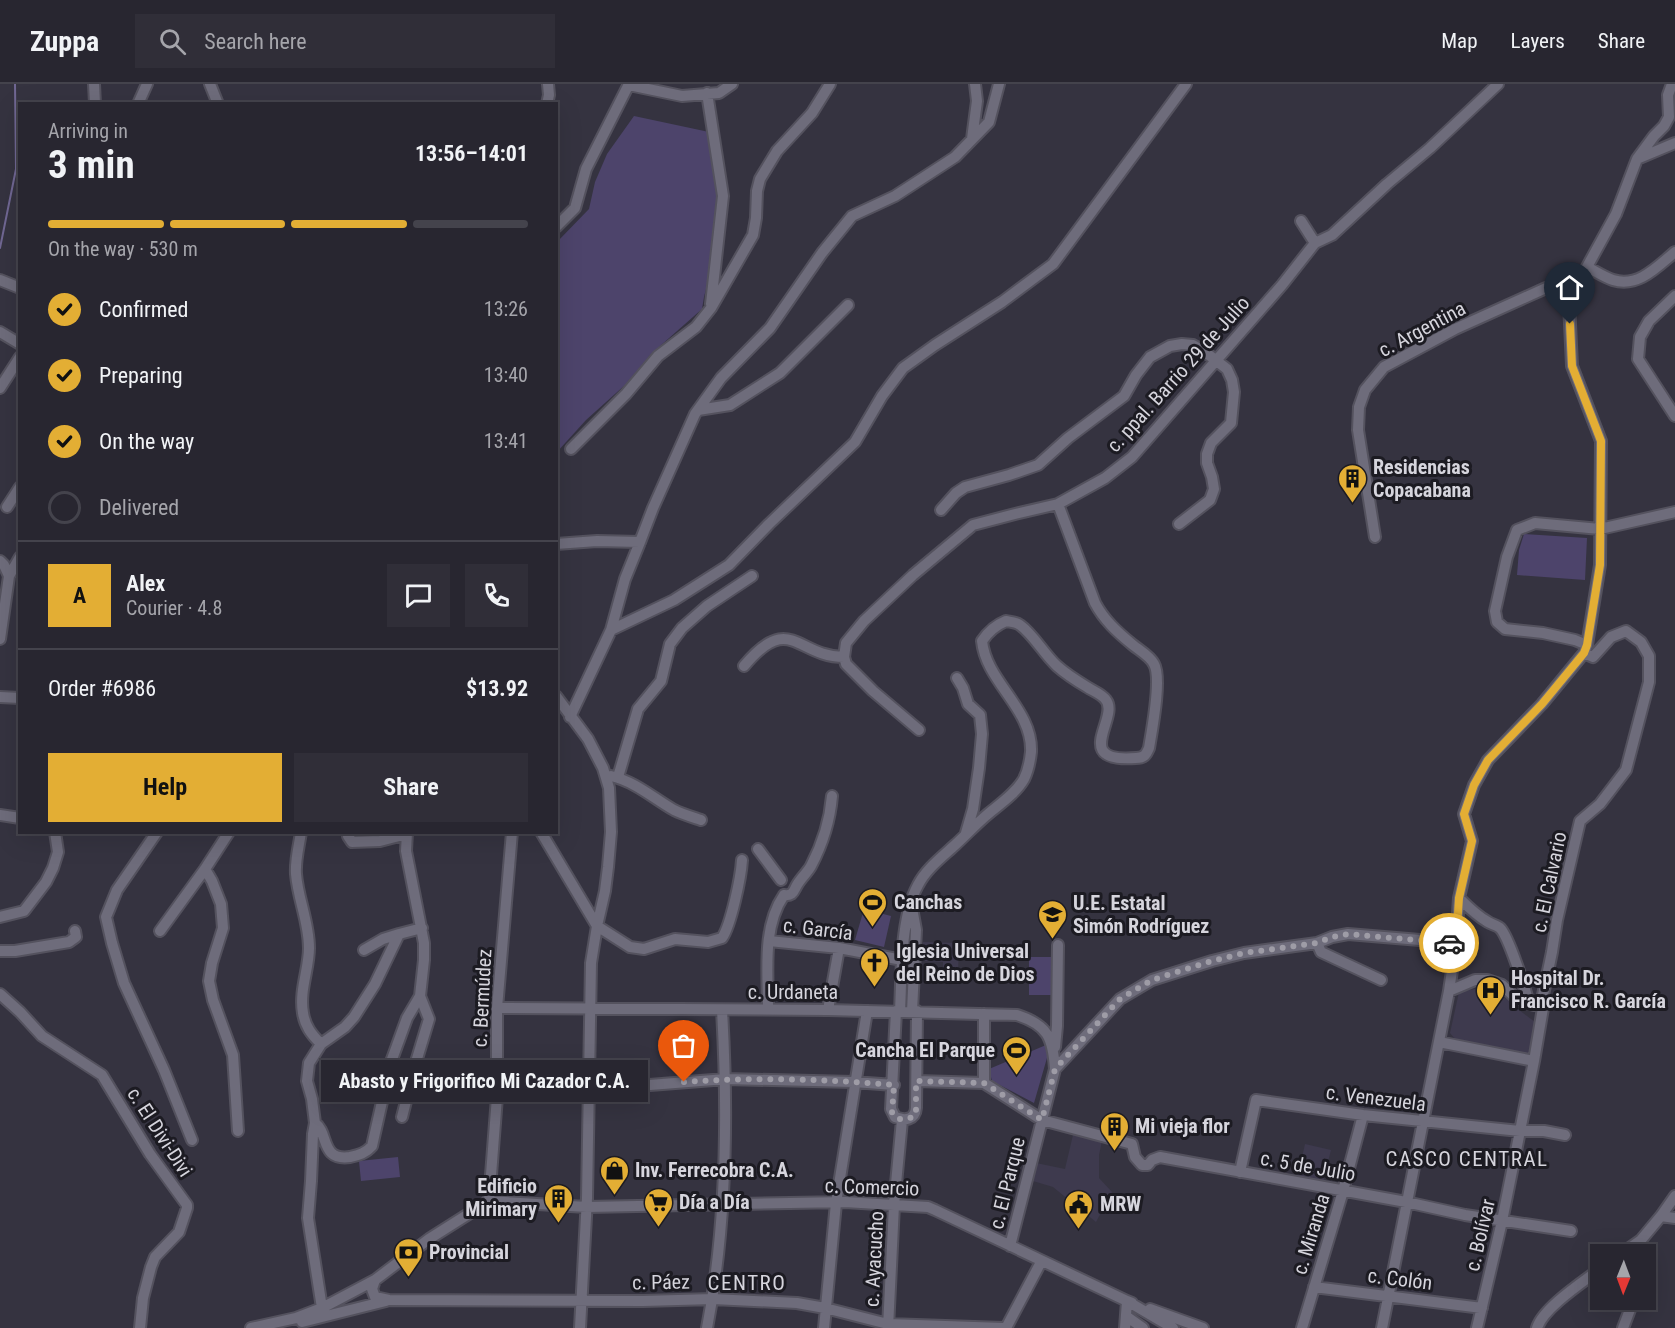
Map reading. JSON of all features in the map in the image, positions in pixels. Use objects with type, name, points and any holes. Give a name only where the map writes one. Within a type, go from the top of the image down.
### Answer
[{"type":"street","points":[[94,84],[95,102]]},
{"type":"street","points":[[139,102],[147,84]]},
{"type":"street","points":[[210,84],[217,102]]},
{"type":"street","points":[[548,84],[548,102]]},
{"type":"street","points":[[558,225],[575,208],[586,169],[629,85],[682,96],[719,93],[732,84]]},
{"type":"street","points":[[571,449],[626,394],[658,356],[696,327],[711,308],[753,235],[760,179],[777,151],[812,112],[830,84]]},
{"type":"street","points":[[972,140],[977,101],[975,84]]},
{"type":"street","points":[[570,717],[611,630],[626,579],[653,508],[695,414],[722,378],[770,328],[822,253],[852,216],[895,196],[955,157],[989,122],[999,84]]},
{"type":"street","points":[[611,630],[674,600],[729,565],[855,442],[882,396],[903,368],[1002,302],[1053,264],[1186,84]]},
{"type":"street","name":"c. ppal. Barrio 29 de Julio","points":[[844,657],[846,643],[864,621],[913,575],[973,525],[1058,504],[1105,478],[1132,457],[1282,285],[1315,243],[1332,235],[1498,84]]},
{"type":"street","points":[[1382,1328],[1449,991],[1456,943],[1459,898],[1472,841],[1464,814],[1474,785],[1488,760],[1542,704],[1585,649],[1600,565],[1601,441],[1572,366],[1569,303],[1616,214],[1637,159],[1669,117],[1668,95],[1672,84]]},
{"type":"street","points":[[706,93],[723,196],[711,308]]},
{"type":"street","points":[[1637,159],[1675,144]]},
{"type":"street","points":[[1301,221],[1315,243]]},
{"type":"street","points":[[1587,267],[1614,280],[1635,281],[1675,252]]},
{"type":"street","points":[[0,280],[18,287]]},
{"type":"street","name":"c. Argentina","points":[[1375,537],[1358,430],[1359,407],[1365,390],[1384,367],[1455,329],[1546,288],[1576,287]]},
{"type":"street","points":[[1675,296],[1649,321],[1640,337],[1638,359],[1675,416]]},
{"type":"street","points":[[698,410],[730,405],[780,373],[848,305]]},
{"type":"street","points":[[0,332],[18,343]]},
{"type":"street","points":[[941,510],[956,493],[965,487],[1038,465],[1068,438],[1124,396],[1150,357],[1170,346],[1182,344],[1192,345],[1227,369],[1234,392],[1231,423],[1211,443],[1207,454],[1214,489],[1213,496],[1179,524]]},
{"type":"street","points":[[0,388],[18,360]]},
{"type":"street","points":[[7,507],[18,490]]},
{"type":"street","points":[[898,1011],[905,930],[917,885],[966,833],[1018,787],[1028,770],[1031,753],[1028,732],[1022,718],[984,657],[982,641],[985,635],[1006,621],[1020,625],[1059,668],[1107,700],[1109,704],[1101,741],[1102,749],[1107,754],[1124,759],[1139,758],[1147,754],[1149,748],[1157,682],[1155,666],[1102,617],[1058,504]]},
{"type":"street","points":[[1585,649],[1575,640],[1544,633],[1504,629],[1497,622],[1495,611],[1507,557],[1517,530],[1535,523],[1600,529],[1675,512]]},
{"type":"street","points":[[558,544],[597,541],[640,542]]},
{"type":"street","points":[[0,639],[9,576],[18,560]]},
{"type":"street","points":[[0,561],[4,564],[9,576]]},
{"type":"street","points":[[618,777],[638,709],[661,681],[670,644],[682,628],[707,606],[752,576]]},
{"type":"street","name":"c. El Calvario","points":[[1543,1008],[1543,995],[1557,920],[1580,821],[1600,804],[1626,770],[1649,681],[1649,656],[1641,642],[1626,631],[1611,637],[1593,657],[1585,649]]},
{"type":"street","points":[[744,666],[761,647],[781,639],[792,640],[829,657],[844,657],[846,664],[919,730]]},
{"type":"street","points":[[957,678],[968,704],[980,715],[982,734],[980,768],[966,833]]},
{"type":"street","points":[[0,697],[18,698]]},
{"type":"street","points":[[558,699],[588,739],[603,768],[609,788],[611,832],[605,891],[591,963],[587,1207],[580,1328]]},
{"type":"street","points":[[605,774],[618,777],[641,788],[675,810],[700,820]]},
{"type":"street","points":[[784,895],[794,893],[796,886],[812,864],[831,808],[832,796]]},
{"type":"street","points":[[0,815],[18,818]]},
{"type":"street","points":[[0,917],[24,911],[46,882],[58,852],[55,834]]},
{"type":"street","points":[[156,834],[117,890],[106,917],[124,983],[164,1070],[192,1140]]},
{"type":"street","points":[[160,930],[228,834]]},
{"type":"street","points":[[301,834],[296,875],[308,930],[309,950],[302,1009],[310,1033],[321,1044]]},
{"type":"street","points":[[348,834],[352,842],[380,841],[404,834]]},
{"type":"street","points":[[315,1123],[320,1128],[332,1154],[347,1157],[368,1151],[372,1146],[392,1062],[407,1018],[420,996],[424,960],[422,928],[406,851],[407,834]]},
{"type":"street","name":"c. Bermúdez","points":[[489,1201],[497,1096],[497,1008],[512,834]]},
{"type":"street","points":[[542,834],[597,926],[630,947],[639,949],[651,948],[675,939],[708,942],[722,938],[727,929],[741,876],[742,860]]},
{"type":"street","points":[[758,849],[781,880]]},
{"type":"street","points":[[205,869],[221,904],[223,928],[209,981],[213,1000],[233,1055],[238,1131]]},
{"type":"street","points":[[781,880],[790,878],[796,886]]},
{"type":"street","points":[[781,880],[779,889],[784,895]]},
{"type":"street","points":[[768,1010],[769,941],[773,917],[784,895]]},
{"type":"street","points":[[1459,898],[1475,913],[1501,928],[1529,1003]]},
{"type":"street","points":[[911,901],[916,930],[915,1011]]},
{"type":"street","points":[[364,950],[383,939],[422,928]]},
{"type":"street","points":[[0,951],[15,951],[69,942],[76,938],[75,931]]},
{"type":"street","points":[[322,1308],[308,1218],[315,1123],[308,1081],[309,1063],[321,1044],[345,1027],[354,1017],[375,984],[399,934]]},
{"type":"street","name":"c. El Parque","points":[[1010,1246],[1055,1069],[1120,999],[1152,980],[1212,961],[1244,953],[1317,943],[1348,934],[1456,943]]},
{"type":"street","name":"c. García","points":[[769,941],[839,948],[897,959]]},
{"type":"street","points":[[1317,943],[1321,952],[1381,980]]},
{"type":"street","points":[[1054,1053],[1058,1026],[1058,945]]},
{"type":"street","points":[[828,1010],[839,948]]},
{"type":"street","points":[[1449,991],[1475,980],[1487,980],[1502,985],[1520,1001],[1543,1008]]},
{"type":"street","name":"c. El Divi-Divi","points":[[0,994],[42,1036],[102,1075],[150,1154],[187,1205],[179,1232],[155,1257],[151,1267],[143,1298],[140,1328]]},
{"type":"street","points":[[402,1117],[429,1019],[420,996]]},
{"type":"street","name":"c. Urdaneta","points":[[497,1008],[915,1011],[1017,1016],[1031,1020],[1050,1037],[1055,1069]]},
{"type":"street","name":"c. Bolívar","points":[[1477,1328],[1502,1221],[1543,1008]]},
{"type":"street","points":[[707,1328],[713,1299],[722,1205],[726,1079],[722,1010]]},
{"type":"street","points":[[824,1328],[836,1203],[867,1011]]},
{"type":"street","name":"c. Ayacucho","points":[[898,1011],[892,1113],[902,1120],[916,1114],[915,1011]]},
{"type":"street","points":[[984,1014],[984,1083]]},
{"type":"street","points":[[1439,1042],[1534,1061]]},
{"type":"street","points":[[497,1096],[726,1079],[894,1085]]},
{"type":"street","points":[[916,1081],[984,1083],[1042,1120]]},
{"type":"street","name":"c. Venezuela","points":[[1240,1172],[1256,1100],[1422,1122],[1544,1131],[1565,1135]]},
{"type":"street","name":"c. Miranda","points":[[1302,1328],[1363,1115]]},
{"type":"street","name":"c. Ayacucho","points":[[888,1326],[894,1205],[902,1120]]},
{"type":"street","name":"c. 5 de Julio","points":[[1042,1120],[1132,1144],[1135,1157],[1142,1165],[1148,1165],[1152,1160],[1160,1157],[1407,1202],[1465,1215],[1571,1231]]},
{"type":"street","points":[[1635,1244],[1661,1216],[1675,1196]]},
{"type":"street","points":[[251,1328],[296,1318],[322,1308],[375,1280],[429,1239],[489,1201],[587,1207]]},
{"type":"street","name":"c. Comercio","points":[[587,1207],[836,1203],[928,1207],[1127,1301],[1173,1328]]},
{"type":"street","points":[[1661,1216],[1675,1218]]},
{"type":"street","points":[[1005,1328],[1041,1262]]},
{"type":"street","points":[[1538,1328],[1539,1322],[1560,1299],[1590,1276]]},
{"type":"street","points":[[375,1280],[372,1290],[375,1297],[389,1300]]},
{"type":"street","name":"c. Colón","points":[[1314,1287],[1482,1308]]},
{"type":"street","name":"c. Páez","points":[[272,1328],[389,1300],[713,1299],[797,1303],[825,1308],[888,1326],[1005,1328]]},
{"type":"street","points":[[1143,1328],[1125,1322],[1127,1301],[1203,1328]]},
{"type":"street","points":[[1623,1328],[1630,1310]]},
{"type":"shaded area","points":[[634,116],[709,132],[719,190],[713,261],[702,309],[651,354],[625,385],[586,420],[558,451],[558,241],[589,209],[595,182],[607,154]]},
{"type":"shaded area","points":[[1524,534],[1587,538],[1585,580],[1517,575],[1519,550]]},
{"type":"shaded area","name":"Canchas","points":[[864,909],[891,916],[884,947],[855,940]]},
{"type":"shaded area","points":[[923,942],[959,943],[958,974],[943,974],[943,962],[923,961]]},
{"type":"shaded area","points":[[1029,957],[1051,957],[1051,995],[1029,995]]},
{"type":"shaded area","name":"Hospital Dr. Francisco R. García","points":[[1485,987],[1514,1003],[1519,1010],[1535,1022],[1529,1055],[1455,1039],[1450,1033],[1459,992]]},
{"type":"shaded area","name":"Cancha El Parque","points":[[1046,1045],[1049,1051],[1034,1103],[992,1081],[989,1069]]},
{"type":"shaded area","points":[[1073,1135],[1102,1141],[1099,1155],[1099,1178],[1112,1192],[1096,1222],[1053,1187],[1033,1181],[1036,1163],[1065,1169]]},
{"type":"shaded area","points":[[1305,1144],[1331,1150],[1323,1182],[1298,1176]]},
{"type":"shaded area","points":[[398,1157],[400,1177],[361,1181],[359,1161]]},
{"type":"waterway","points":[[0,248],[16,169],[15,84]]},
{"type":"way so far","points":[[684,1082],[726,1079],[894,1085],[891,1109],[895,1117],[902,1120],[916,1114],[916,1081],[984,1083],[1042,1120],[1055,1069],[1120,999],[1152,980],[1244,953],[1317,943],[1348,934],[1449,943]]},
{"type":"place","name":"Residencias Copacabana","points":[[1352,504]]},
{"type":"place","name":"Canchas","points":[[873,928]]},
{"type":"place","name":"U.E. Estatal Simón Rodríguez","points":[[1052,940]]},
{"type":"place","name":"Iglesia Universal del Reino de Dios","points":[[875,988]]},
{"type":"place","name":"Hospital Dr. Francisco R. García","points":[[1490,1016]]},
{"type":"place","name":"Cancha El Parque","points":[[1016,1076]]},
{"type":"place","name":"Abasto y Frigorifico Mi Cazador C.A.","points":[[684,1082]]},
{"type":"place","name":"Mi vieja flor","points":[[1114,1152]]},
{"type":"place","name":"Inv. Ferrecobra C.A.","points":[[614,1196]]},
{"type":"place","name":"Edificio Mirimary","points":[[558,1224]]},
{"type":"place","name":"Día a Día","points":[[658,1228]]},
{"type":"place","name":"MRW","points":[[1079,1230]]},
{"type":"place","name":"Provincial","points":[[408,1278]]},
{"type":"district","name":"CASCO CENTRAL","points":[[1467,1159]]},
{"type":"district","name":"CENTRO","points":[[747,1283]]},
{"type":"route","points":[[1449,943],[1456,943],[1459,898],[1472,841],[1464,814],[1474,785],[1488,760],[1542,704],[1584,653],[1587,645],[1600,565],[1601,441],[1572,366],[1570,324]]}]
